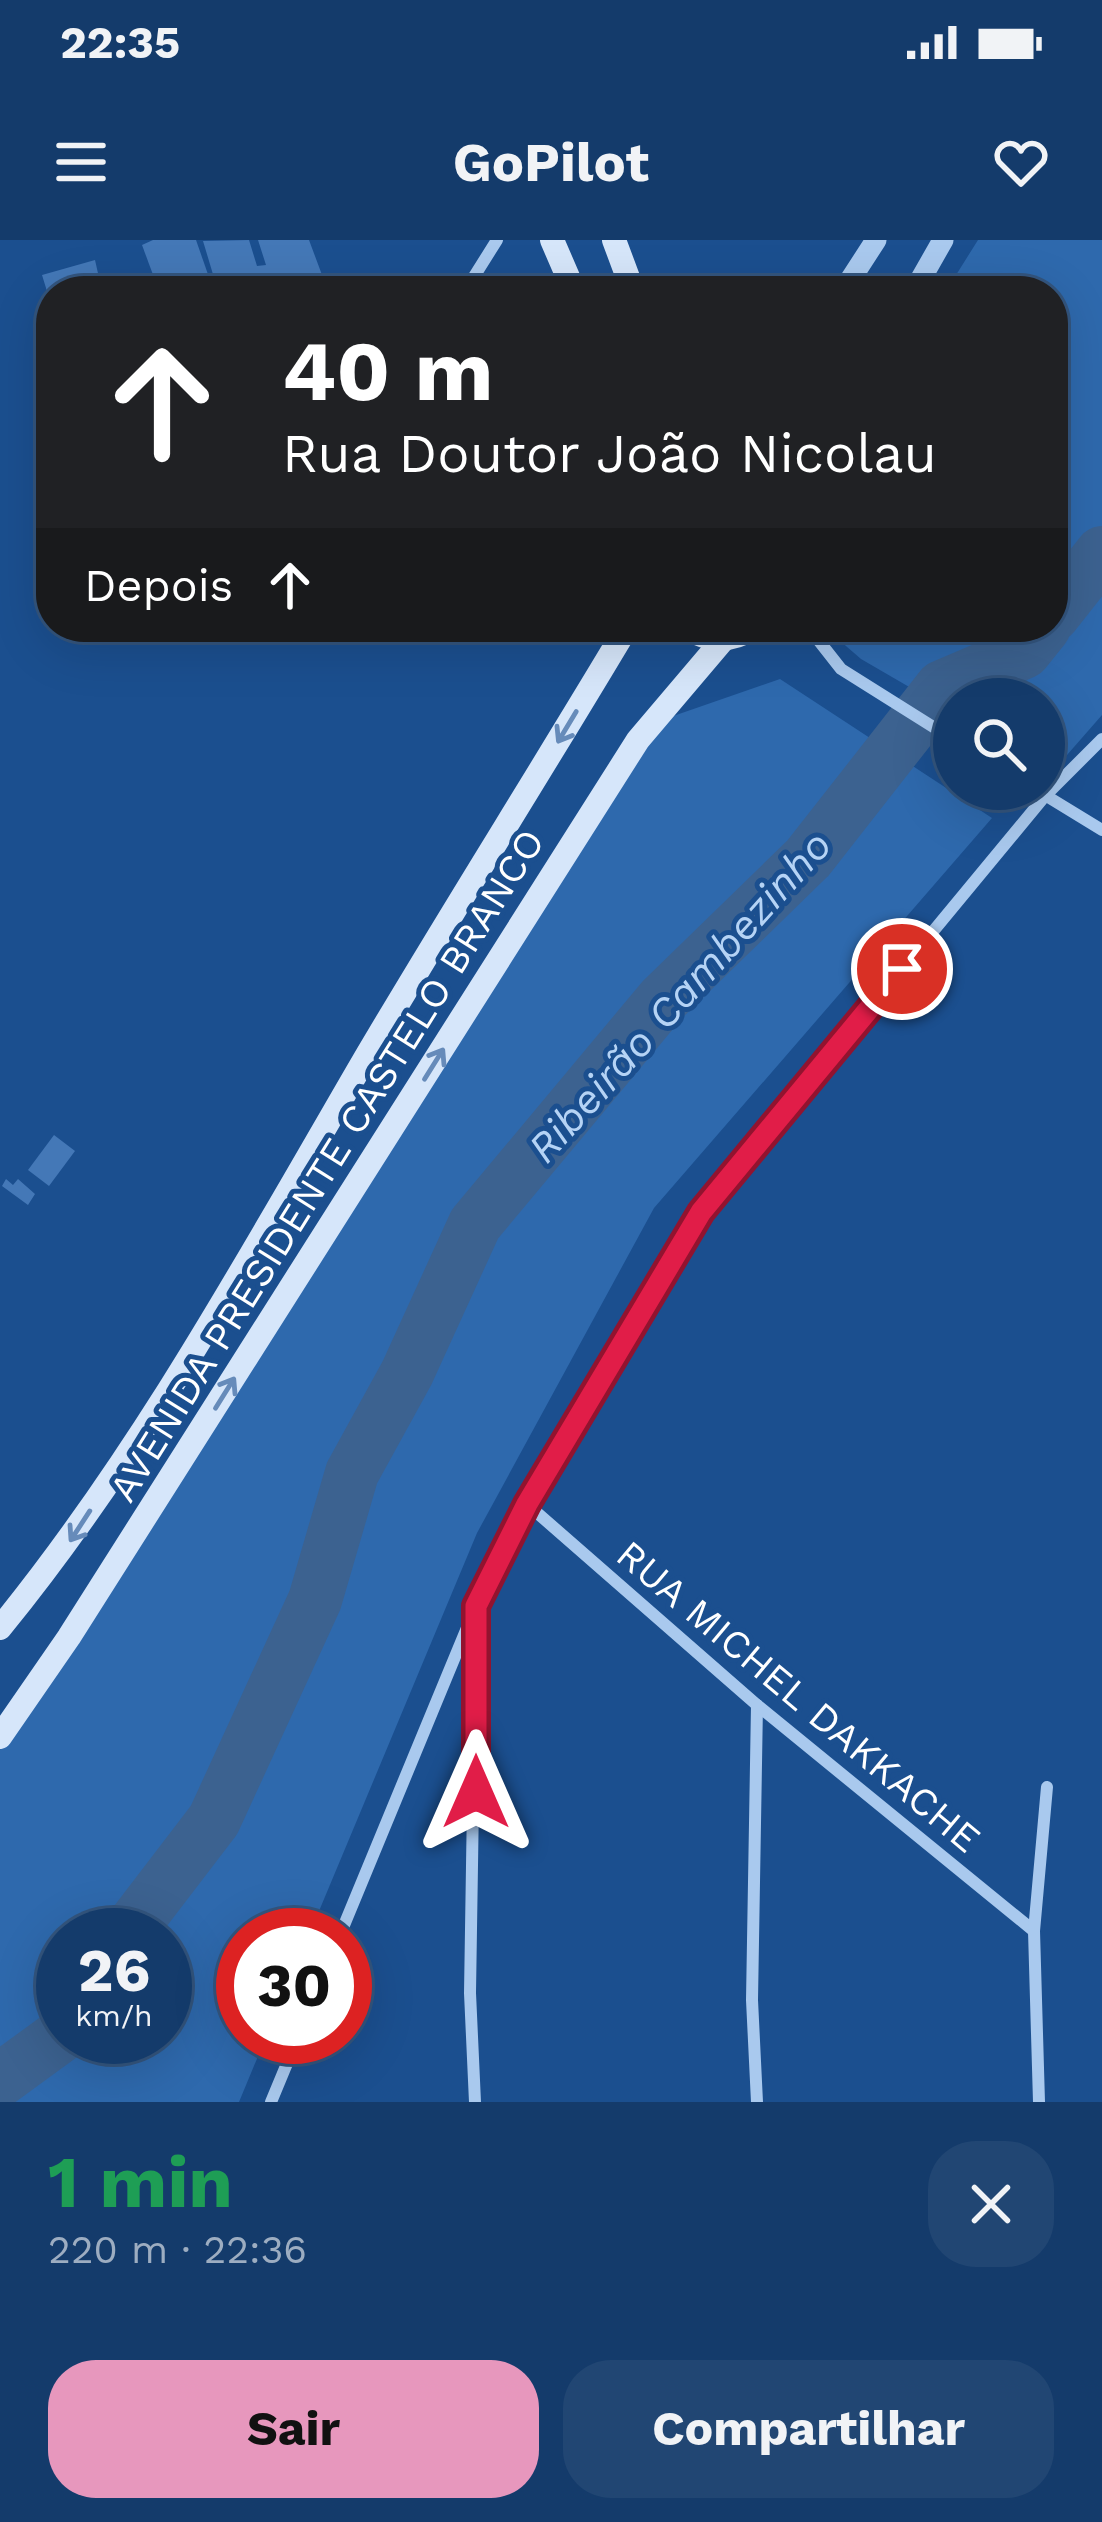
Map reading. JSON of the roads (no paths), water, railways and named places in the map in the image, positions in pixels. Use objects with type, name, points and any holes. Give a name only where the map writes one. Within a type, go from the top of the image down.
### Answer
[{"type":"main road","points":[[552,240],[568,276]]},
{"type":"main road","points":[[614,240],[627,276]]},
{"type":"main road","name":"AVENIDA PRESIDENTE CASTELO BRANCO","points":[[0,1628],[72,1540],[215,1316],[399,1001],[618,642]]},
{"type":"main road","name":"AVENIDA PRESIDENTE CASTELO BRANCO","points":[[0,1737],[69,1637],[638,740],[720,642]]},
{"type":"street","points":[[474,276],[497,240]]},
{"type":"street","points":[[853,276],[876,240]]},
{"type":"street","points":[[923,276],[943,240]]},
{"type":"street","points":[[820,642],[842,669],[933,727]]},
{"type":"street","points":[[1065,771],[1102,739]]},
{"type":"street","points":[[1065,807],[1102,830]]},
{"type":"street","points":[[351,1908],[476,1606],[527,1504],[701,1212],[1025,810]]},
{"type":"street","name":"RUA MICHEL DAKKACHE","points":[[527,1504],[758,1705],[1034,1931]]},
{"type":"street","points":[[475,2102],[470,1993],[476,1606]]},
{"type":"street","points":[[757,2102],[752,2000],[758,1705]]},
{"type":"street","points":[[1039,2102],[1034,1931],[1047,1787]]},
{"type":"street","points":[[271,2102],[287,2064]]},
{"type":"waterway","name":"Ribeirão Cambezinho","points":[[1068,596],[1102,553]]},
{"type":"waterway","name":"Ribeirão Cambezinho","points":[[147,1908],[214,1820],[315,1600],[352,1473],[407,1373],[475,1224],[663,999],[808,858],[942,687],[1024,652],[1032,642]]},
{"type":"waterway","name":"Ribeirão Cambezinho","points":[[0,2080],[36,2054]]}]
